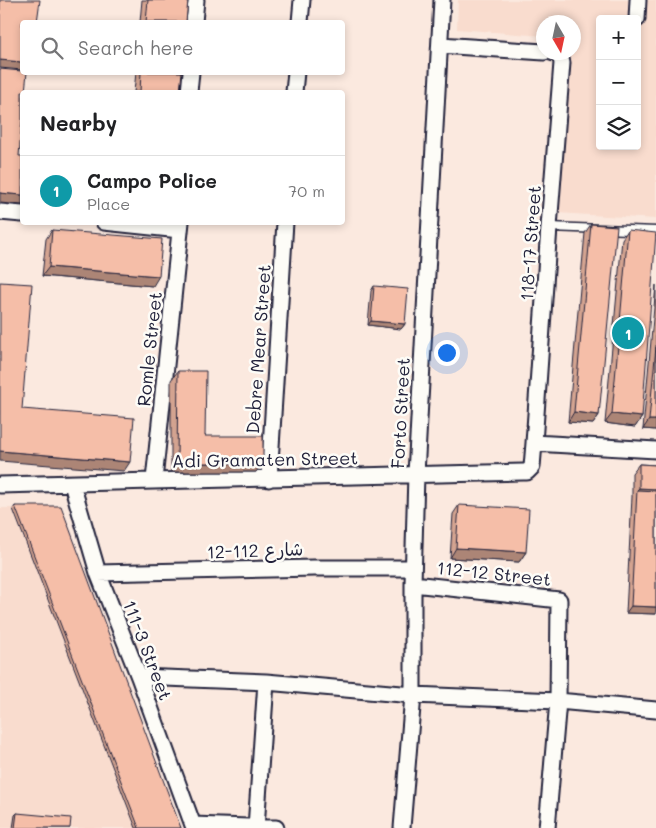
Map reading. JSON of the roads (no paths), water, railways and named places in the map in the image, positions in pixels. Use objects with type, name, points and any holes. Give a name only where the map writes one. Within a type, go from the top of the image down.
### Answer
[{"type":"street","points":[[194,20],[196,0]]},
{"type":"street","points":[[300,20],[302,0]]},
{"type":"street","name":"Forto Street","points":[[402,828],[414,695],[413,568],[416,474],[442,0]]},
{"type":"street","points":[[637,15],[638,0]]},
{"type":"street","points":[[440,45],[536,51]]},
{"type":"street","name":"118-17 Street","points":[[530,470],[532,467],[534,443],[561,60]]},
{"type":"street","points":[[189,90],[191,75]]},
{"type":"street","points":[[294,90],[296,75]]},
{"type":"street","points":[[0,212],[20,214]]},
{"type":"street","points":[[161,225],[180,226]]},
{"type":"street","name":"Debre Mear Street","points":[[269,479],[285,225]]},
{"type":"street","name":"Romle Street","points":[[154,480],[180,226]]},
{"type":"street","points":[[534,443],[656,450]]},
{"type":"street","name":"Adi Gramaten Street","points":[[0,486],[154,480],[523,472],[530,470]]},
{"type":"street","name":"111-3 Street","points":[[72,484],[98,573],[139,677],[193,826]]},
{"type":"street","name":"شارع 112-12","points":[[98,573],[314,568],[413,568]]},
{"type":"street","name":"112-12 Street","points":[[413,584],[559,600],[558,701]]},
{"type":"street","points":[[139,677],[266,682],[414,695],[558,701],[656,710]]},
{"type":"street","points":[[256,827],[266,682]]},
{"type":"street","points":[[547,828],[558,701]]},
{"type":"street","points":[[193,826],[276,828]]},
{"type":"lane","points":[[549,226],[656,230]]},
{"type":"place","name":"Campo Police","points":[[628,333]]}]
